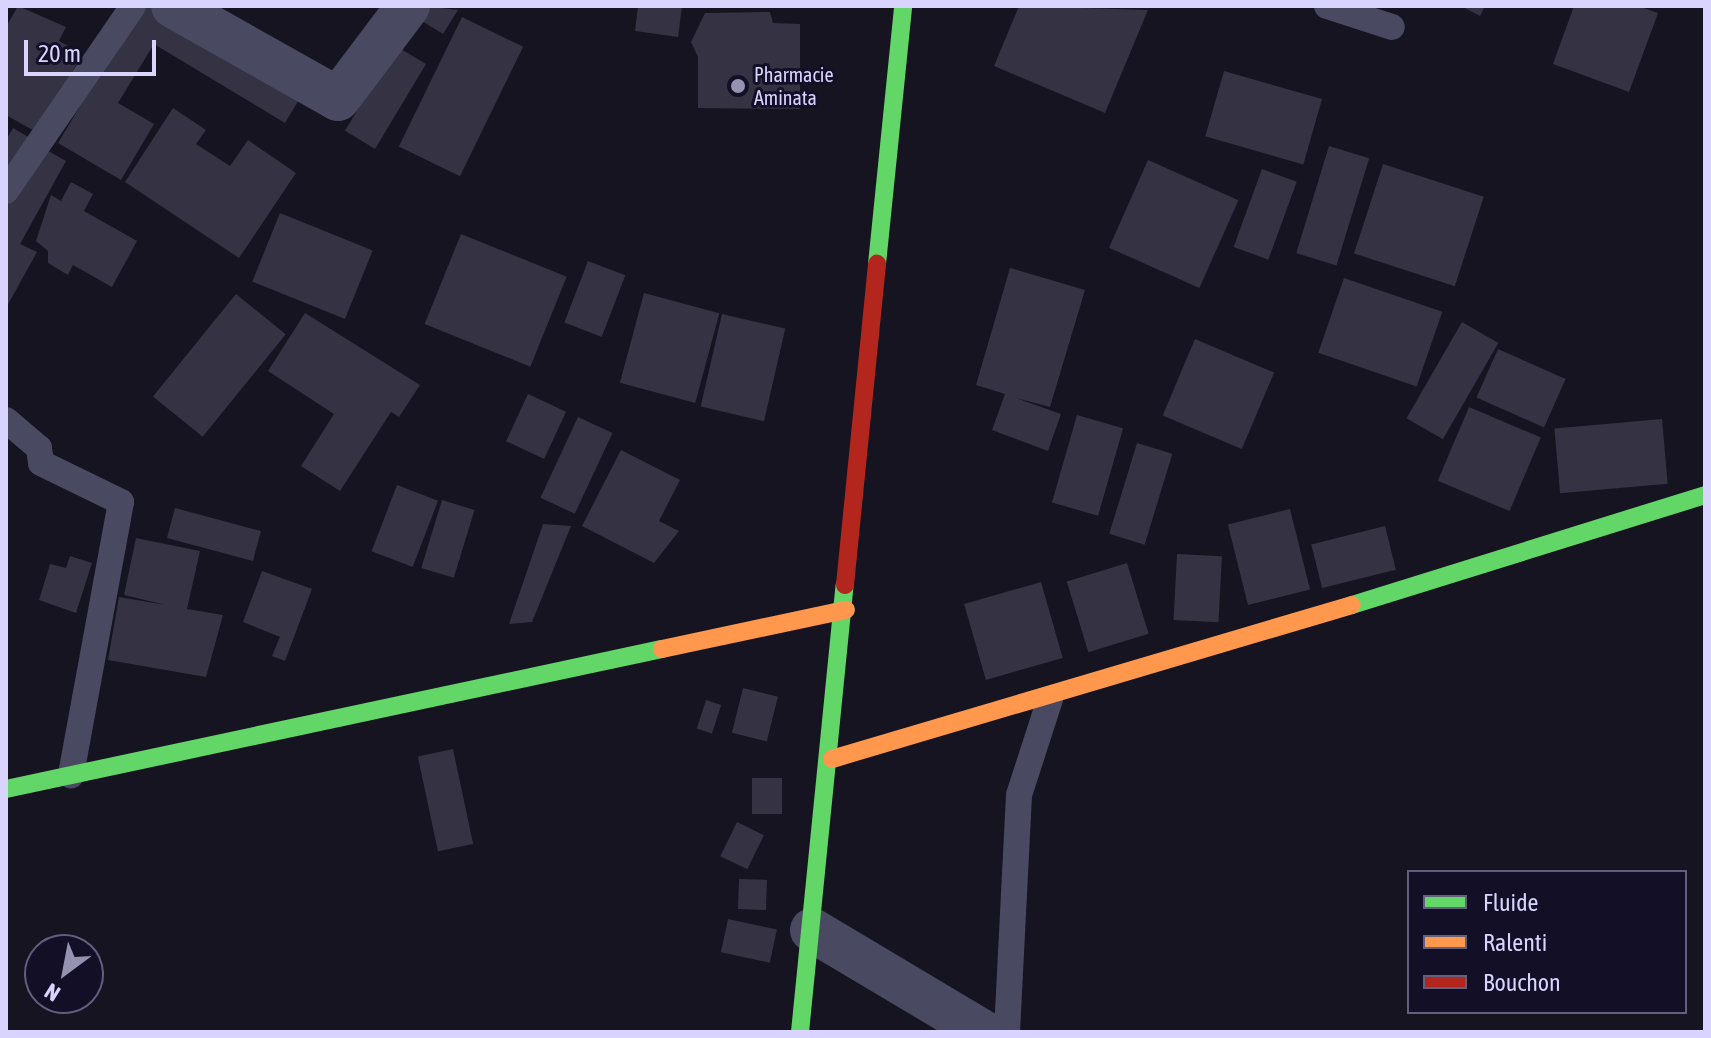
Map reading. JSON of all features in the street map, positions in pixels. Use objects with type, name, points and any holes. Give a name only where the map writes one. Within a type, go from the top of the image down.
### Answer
[{"type":"street","points":[[173,6],[338,99],[408,6]]},
{"type":"street","points":[[800,1032],[832,759],[903,6]]},
{"type":"street","points":[[832,759],[1050,699],[1705,495]]},
{"type":"street","points":[[9,783],[71,775],[846,610]]},
{"type":"street","points":[[812,930],[983,1032]]},
{"type":"lane","points":[[6,191],[133,6]]},
{"type":"lane","points":[[1327,6],[1392,27]]},
{"type":"lane","points":[[6,420],[39,448],[41,463],[121,502],[71,775]]},
{"type":"lane","points":[[1007,1032],[1019,795],[1050,699]]},
{"type":"building","points":[[18,6],[66,27],[59,41],[82,54],[38,133],[6,115],[6,27]]},
{"type":"building","points":[[140,6],[157,6],[303,93],[285,123],[154,44],[118,103],[154,124],[121,180],[58,143]]},
{"type":"building","points":[[425,6],[458,10],[443,34],[417,18]]},
{"type":"building","points":[[638,6],[682,6],[678,37],[635,31]]},
{"type":"building","points":[[1019,6],[1148,10],[1105,113],[994,66]]},
{"type":"building","points":[[1461,6],[1485,6],[1480,16]]},
{"type":"building","points":[[1574,6],[1638,6],[1658,13],[1629,92],[1553,64]]},
{"type":"building","points":[[770,12],[773,23],[800,24],[800,109],[698,108],[698,57],[691,42],[705,13]]},
{"type":"building","points":[[462,17],[523,47],[460,176],[399,146]]},
{"type":"building","points":[[396,46],[426,64],[375,149],[345,131]]},
{"type":"building","points":[[1224,71],[1322,99],[1303,164],[1205,136]]},
{"type":"building","points":[[173,108],[206,130],[196,144],[230,166],[248,140],[296,173],[239,258],[125,182]]},
{"type":"building","points":[[13,128],[32,139],[6,181],[6,140]]},
{"type":"building","points":[[36,144],[66,161],[20,244],[37,252],[6,308],[6,199]]},
{"type":"building","points":[[1329,146],[1369,158],[1336,265],[1296,253]]},
{"type":"building","points":[[1148,160],[1238,200],[1199,288],[1109,248]]},
{"type":"building","points":[[1383,164],[1484,197],[1455,286],[1354,253]]},
{"type":"building","points":[[1262,169],[1297,182],[1268,260],[1234,247]]},
{"type":"building","points":[[71,182],[93,194],[84,211],[137,241],[112,287],[73,265],[68,275],[48,263],[48,251],[36,241],[51,195],[61,201]]},
{"type":"building","points":[[280,213],[373,250],[345,319],[252,282]]},
{"type":"building","points":[[461,234],[567,277],[530,367],[425,324]]},
{"type":"building","points":[[588,261],[625,275],[602,337],[564,323]]},
{"type":"building","points":[[1010,268],[1085,290],[1050,407],[1016,398],[1061,414],[1048,451],[992,430],[1005,394],[976,385]]},
{"type":"building","points":[[1344,278],[1442,312],[1417,387],[1318,353]]},
{"type":"building","points":[[644,293],[719,313],[695,403],[620,383]]},
{"type":"building","points":[[236,294],[286,334],[203,437],[153,397]]},
{"type":"building","points":[[305,313],[420,385],[399,417],[391,412],[340,491],[301,466],[334,414],[268,371]]},
{"type":"building","points":[[722,314],[785,329],[764,421],[701,407]]},
{"type":"building","points":[[1462,322],[1498,343],[1443,439],[1406,418]]},
{"type":"building","points":[[1195,339],[1274,373],[1242,449],[1163,415]]},
{"type":"building","points":[[1498,349],[1566,379],[1544,428],[1476,397]]},
{"type":"building","points":[[528,394],[566,412],[544,459],[506,441]]},
{"type":"building","points":[[1469,407],[1541,437],[1510,511],[1438,481]]},
{"type":"building","points":[[1077,415],[1123,428],[1098,516],[1052,502]]},
{"type":"building","points":[[578,417],[612,433],[575,514],[540,498]]},
{"type":"building","points":[[1662,419],[1668,484],[1560,493],[1554,428]]},
{"type":"building","points":[[1137,443],[1172,454],[1145,545],[1109,534]]},
{"type":"building","points":[[621,450],[680,480],[659,521],[679,531],[654,563],[582,526]]},
{"type":"building","points":[[397,485],[438,501],[413,567],[372,551]]},
{"type":"building","points":[[442,500],[475,510],[454,578],[421,568]]},
{"type":"building","points":[[175,508],[261,531],[253,561],[167,538]]},
{"type":"building","points":[[1290,509],[1310,590],[1248,605],[1228,524]]},
{"type":"building","points":[[543,524],[571,526],[532,622],[509,624]]},
{"type":"building","points":[[1385,526],[1396,570],[1322,588],[1311,544]]},
{"type":"building","points":[[136,538],[200,551],[187,609],[223,615],[206,677],[108,660],[119,597],[166,605],[124,595]]},
{"type":"building","points":[[1177,554],[1222,556],[1218,622],[1174,620]]},
{"type":"building","points":[[70,556],[92,563],[76,613],[39,600],[50,564],[66,568]]},
{"type":"building","points":[[1127,563],[1149,634],[1088,652],[1067,581]]},
{"type":"building","points":[[262,571],[312,589],[285,661],[272,656],[280,637],[243,622]]},
{"type":"building","points":[[1041,582],[1063,658],[986,680],[964,604]]},
{"type":"building","points":[[743,688],[778,697],[767,741],[732,733]]},
{"type":"building","points":[[706,700],[721,705],[712,733],[697,729]]},
{"type":"building","points":[[453,749],[473,844],[438,851],[418,756]]},
{"type":"building","points":[[752,778],[782,778],[782,814],[752,814]]},
{"type":"building","points":[[737,822],[764,835],[747,869],[720,856]]},
{"type":"building","points":[[739,879],[767,880],[766,910],[738,909]]},
{"type":"building","points":[[728,919],[777,929],[770,963],[721,952]]},
{"type":"traffic: fast","points":[[877,264],[903,6]]},
{"type":"traffic: fast","points":[[1352,605],[1705,495]]},
{"type":"traffic: fast","points":[[800,1032],[845,585]]},
{"type":"traffic: fast","points":[[6,789],[662,649]]},
{"type":"traffic: slow","points":[[832,759],[1352,605]]},
{"type":"traffic: slow","points":[[662,649],[846,610]]},
{"type":"traffic: jam","points":[[845,585],[877,264]]},
{"type":"place","name":"Pharmacie Aminata","points":[[738,86]]}]
